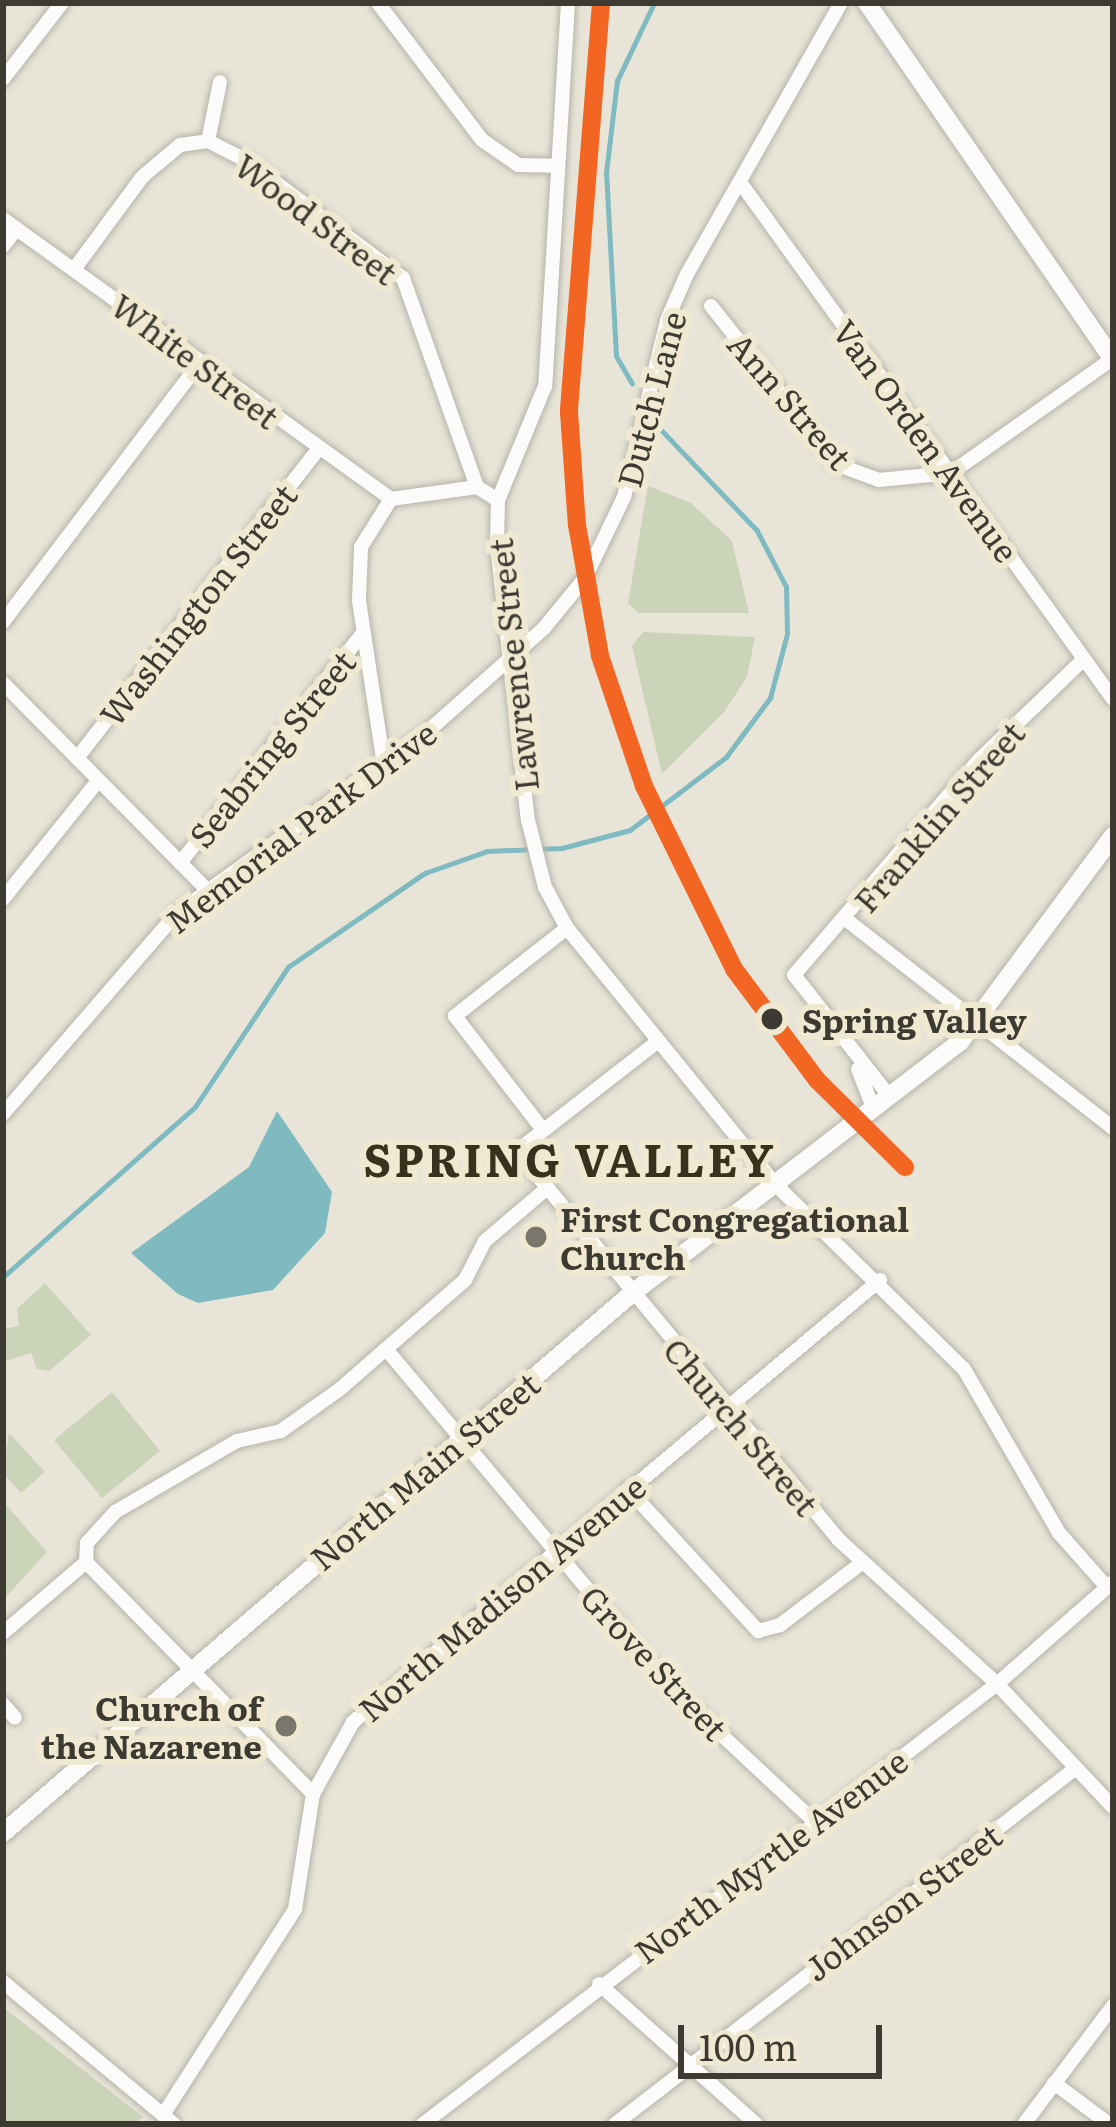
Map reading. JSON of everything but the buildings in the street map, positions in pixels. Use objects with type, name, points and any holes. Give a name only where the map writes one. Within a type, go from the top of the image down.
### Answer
[{"type":"main road","points":[[867,3],[1113,359]]},
{"type":"main road","name":"North Main Street","points":[[3,1833],[630,1295],[979,1023],[1113,836]]},
{"type":"street","points":[[3,79],[62,3]]},
{"type":"street","points":[[378,3],[482,140],[518,165],[557,166]]},
{"type":"street","name":"Lawrence Street","points":[[568,3],[545,386],[498,500],[528,820],[537,859],[567,928],[657,1042],[775,1184],[880,1280],[964,1369],[1059,1533],[1110,1584]]},
{"type":"street","name":"Dutch Lane","points":[[512,656],[573,594],[609,535],[667,320],[841,3]]},
{"type":"street","points":[[208,140],[220,82]]},
{"type":"street","name":"Wood Street","points":[[75,268],[142,177],[180,146],[208,140],[247,160],[403,278],[477,487]]},
{"type":"street","name":"Van Orden Avenue","points":[[740,182],[1113,699]]},
{"type":"street","name":"White Street","points":[[3,219],[317,451],[391,500]]},
{"type":"street","points":[[3,246],[16,229]]},
{"type":"street","name":"Ann Street","points":[[712,305],[838,465],[879,480],[951,473]]},
{"type":"street","points":[[951,473],[1113,359]]},
{"type":"street","points":[[3,622],[200,362]]},
{"type":"street","name":"Washington Street","points":[[77,758],[317,451]]},
{"type":"street","points":[[384,766],[363,633],[361,547],[391,500],[477,487],[498,500]]},
{"type":"street","name":"Seabring Street","points":[[180,863],[363,633]]},
{"type":"street","name":"Memorial Park Drive","points":[[3,1114],[144,949],[207,890],[384,766],[512,656]]},
{"type":"street","name":"Franklin Street","points":[[882,1103],[794,975],[848,921],[980,759],[1084,659]]},
{"type":"street","points":[[3,683],[207,890]]},
{"type":"street","points":[[3,899],[9,880],[98,781]]},
{"type":"street","points":[[848,921],[1110,1122]]},
{"type":"street","points":[[567,928],[455,1016],[543,1130],[657,1042]]},
{"type":"street","name":"Church Street","points":[[543,1130],[517,1151],[630,1295],[863,1562],[997,1684],[1113,1807]]},
{"type":"street","points":[[314,1794],[86,1562],[87,1543],[115,1512],[237,1441],[281,1432],[465,1280],[485,1241],[546,1189]]},
{"type":"street","name":"North Madison Avenue","points":[[166,2121],[295,1910],[314,1794],[325,1763],[363,1712],[880,1280]]},
{"type":"street","name":"Grove Street","points":[[386,1349],[666,1683],[814,1821]]},
{"type":"street","points":[[628,1489],[748,1625],[780,1625],[863,1562]]},
{"type":"street","points":[[3,1633],[86,1562]]},
{"type":"street","name":"North Myrtle Avenue","points":[[423,2124],[599,1984],[997,1684],[1110,1584]]},
{"type":"street","points":[[3,1704],[15,1718]]},
{"type":"street","name":"Johnson Street","points":[[615,2124],[688,2063],[1076,1768]]},
{"type":"street","points":[[3,1982],[166,2121]]},
{"type":"street","points":[[599,1984],[756,2124]]},
{"type":"street","points":[[1024,2124],[1113,2006]]},
{"type":"street","points":[[1054,2083],[1109,2124]]},
{"type":"green space","points":[[648,486],[691,503],[732,541],[749,613],[639,613],[628,603]]},
{"type":"green space","points":[[643,632],[755,637],[747,677],[724,712],[662,774],[632,646]]},
{"type":"green space","points":[[45,1283],[91,1335],[49,1371],[37,1369],[31,1353],[3,1362],[3,1329],[19,1326],[17,1309]]},
{"type":"green space","points":[[112,1392],[160,1451],[102,1498],[54,1440]]},
{"type":"green space","points":[[9,1433],[45,1472],[21,1493],[3,1473]]},
{"type":"green space","points":[[3,1501],[47,1552],[3,1600]]},
{"type":"green space","points":[[3,2007],[143,2117],[135,2124],[3,2124]]},
{"type":"water","points":[[277,1111],[332,1192],[325,1233],[273,1290],[198,1303],[178,1294],[131,1253],[249,1167]]},
{"type":"waterway","points":[[632,384],[616,356],[606,173],[617,81],[654,3]]},
{"type":"waterway","points":[[3,1277],[195,1107],[288,967],[425,873],[487,851],[562,848],[630,830],[726,757],[770,698],[787,634],[786,587],[757,531],[659,428]]},
{"type":"railway","points":[[836,1102],[905,1167]]},
{"type":"transit line","points":[[601,3],[569,412],[577,525],[600,656],[644,786],[734,969],[817,1080],[905,1167]]},
{"type":"place","name":"Spring Valley","points":[[772,1019]]},
{"type":"place","name":"First Congregational Church","points":[[536,1237]]},
{"type":"place","name":"Church of the Nazarene","points":[[286,1726]]},
{"type":"district","name":"SPRING VALLEY","points":[[570,1158]]}]
